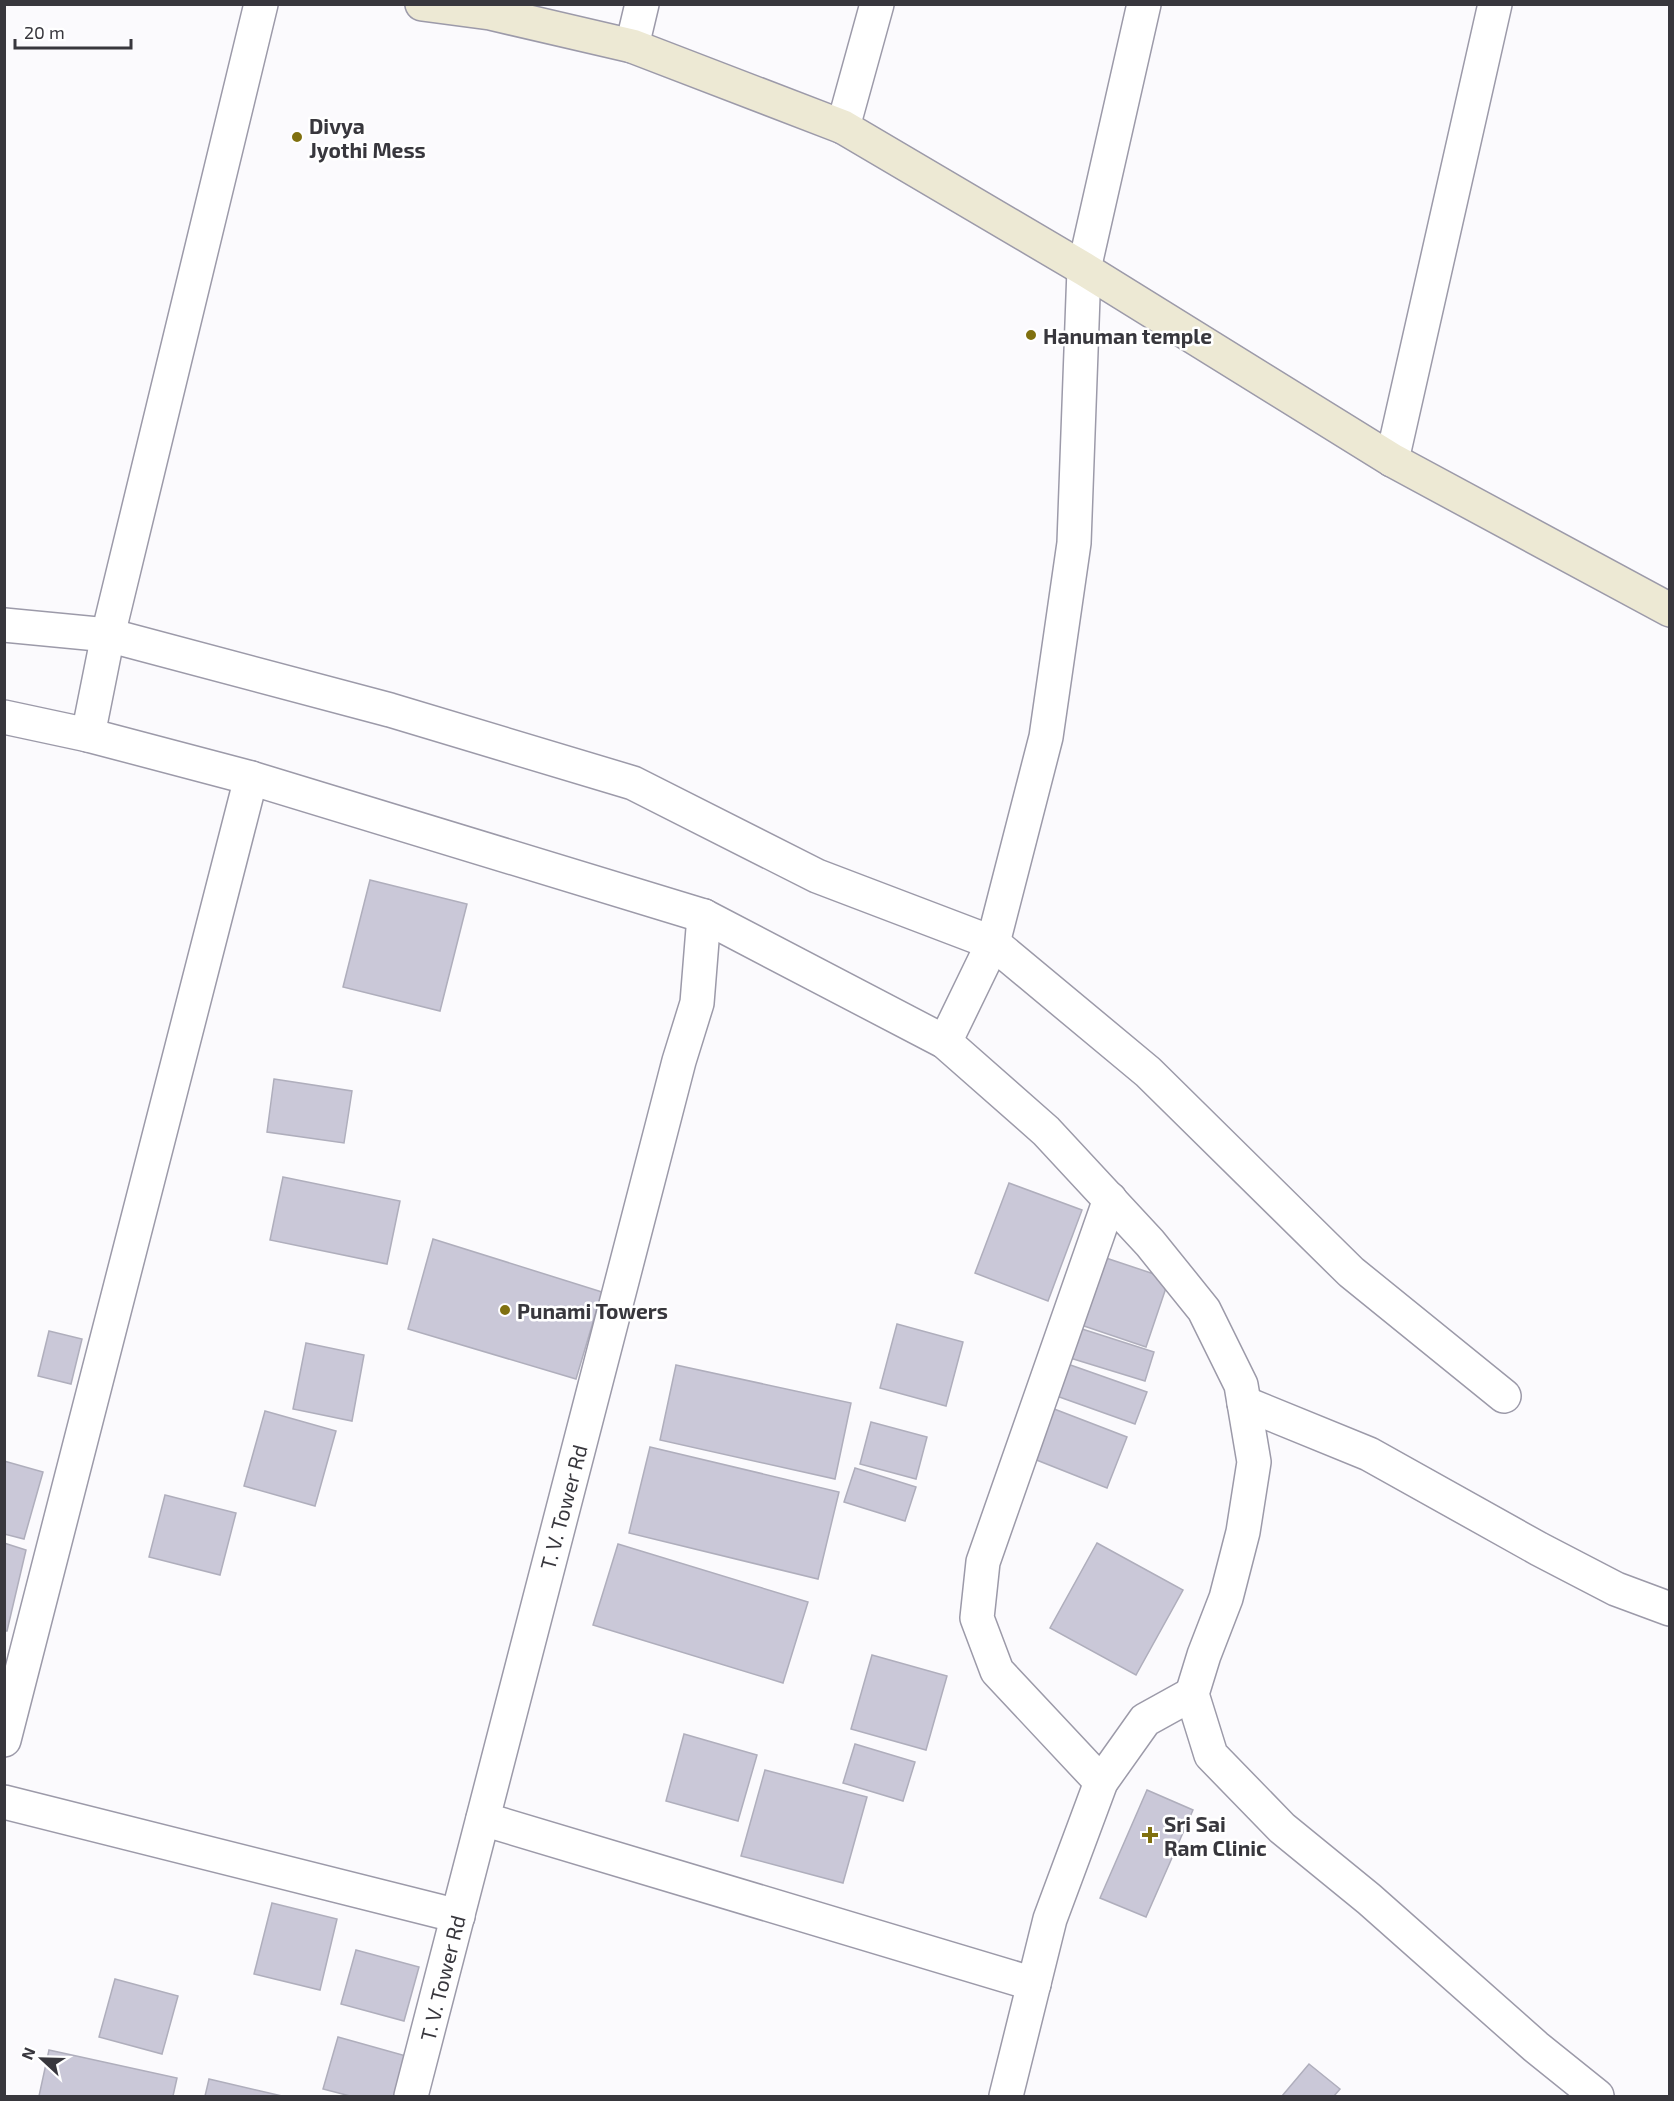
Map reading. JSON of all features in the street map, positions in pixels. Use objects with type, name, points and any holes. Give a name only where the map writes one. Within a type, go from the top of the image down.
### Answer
[{"type":"main road","points":[[422,4],[489,13],[632,46],[843,127],[1084,269],[1392,460],[1670,610]]},
{"type":"street","points":[[88,735],[108,635],[261,4]]},
{"type":"street","points":[[632,46],[642,4]]},
{"type":"street","points":[[843,127],[878,4]]},
{"type":"street","points":[[945,1042],[993,943],[1047,737],[1074,543],[1084,269],[1144,4]]},
{"type":"street","points":[[1392,460],[1496,4]]},
{"type":"street","points":[[4,625],[108,635],[390,710],[633,783],[818,876],[993,943],[1148,1072],[1351,1272],[1504,1396]]},
{"type":"street","points":[[4,717],[88,735],[250,778],[704,916],[945,1042],[1046,1131],[1150,1243],[1204,1310],[1241,1385],[1254,1462],[1243,1532],[1227,1598],[1204,1655],[1192,1694],[1211,1755],[1282,1828],[1369,1899],[1536,2047],[1597,2097]]},
{"type":"street","points":[[4,1740],[14,1668],[250,778]]},
{"type":"street","name":"T. V. Tower Rd","points":[[411,2097],[679,1061],[697,1003],[704,916]]},
{"type":"street","points":[[1101,1782],[997,1671],[977,1618],[983,1562],[1110,1199]]},
{"type":"street","points":[[1244,1403],[1369,1454],[1539,1549],[1616,1589],[1670,1609]]},
{"type":"street","points":[[1006,2097],[1050,1919],[1101,1782],[1145,1720],[1192,1694]]},
{"type":"street","points":[[4,1802],[458,1916]]},
{"type":"street","points":[[483,1819],[1034,1984]]},
{"type":"building","points":[[370,880],[467,904],[440,1011],[343,987]]},
{"type":"building","points":[[274,1079],[352,1091],[344,1143],[267,1132]]},
{"type":"building","points":[[283,1177],[400,1201],[387,1264],[270,1240]]},
{"type":"building","points":[[1009,1183],[1082,1210],[1048,1301],[975,1273]]},
{"type":"building","name":"Punami Towers","points":[[433,1239],[602,1292],[576,1379],[408,1329]]},
{"type":"building","points":[[1103,1257],[1169,1279],[1146,1347],[1081,1325]]},
{"type":"building","points":[[897,1324],[963,1342],[946,1406],[880,1388]]},
{"type":"building","points":[[1079,1328],[1154,1352],[1145,1381],[1070,1358]]},
{"type":"building","points":[[49,1331],[82,1339],[71,1384],[38,1376]]},
{"type":"building","points":[[306,1343],[364,1355],[352,1421],[293,1409]]},
{"type":"building","points":[[1062,1362],[1147,1392],[1135,1424],[1051,1394]]},
{"type":"building","points":[[676,1365],[851,1403],[835,1479],[660,1440]]},
{"type":"building","points":[[1049,1407],[1127,1437],[1107,1488],[1029,1457]]},
{"type":"building","points":[[265,1411],[336,1431],[315,1506],[244,1486]]},
{"type":"building","points":[[871,1422],[927,1437],[916,1479],[860,1464]]},
{"type":"building","points":[[650,1447],[839,1492],[818,1579],[629,1533]]},
{"type":"building","points":[[4,1461],[43,1472],[24,1539],[4,1534]]},
{"type":"building","points":[[855,1468],[916,1487],[905,1521],[844,1502]]},
{"type":"building","points":[[165,1495],[236,1513],[220,1575],[149,1557]]},
{"type":"building","points":[[4,1543],[26,1550],[7,1631],[4,1631]]},
{"type":"building","points":[[1097,1543],[1183,1590],[1136,1675],[1050,1628]]},
{"type":"building","points":[[618,1544],[808,1602],[783,1683],[593,1625]]},
{"type":"building","points":[[872,1655],[947,1676],[926,1750],[851,1729]]},
{"type":"building","points":[[684,1734],[757,1755],[738,1821],[666,1801]]},
{"type":"building","points":[[855,1744],[915,1762],[903,1801],[843,1783]]},
{"type":"building","points":[[765,1770],[867,1797],[843,1883],[741,1856]]},
{"type":"building","points":[[1147,1790],[1193,1810],[1146,1917],[1100,1898]]},
{"type":"building","points":[[272,1903],[337,1919],[320,1990],[254,1974]]},
{"type":"building","points":[[356,1950],[419,1967],[404,2021],[341,2004]]},
{"type":"building","points":[[115,1979],[178,1996],[162,2054],[99,2037]]},
{"type":"building","points":[[338,2037],[406,2056],[395,2096],[350,2096],[323,2089]]},
{"type":"building","points":[[49,2050],[177,2078],[173,2096],[39,2096]]},
{"type":"building","points":[[1309,2064],[1340,2089],[1334,2096],[1282,2096]]},
{"type":"building","points":[[209,2079],[282,2096],[205,2096]]},
{"type":"place","name":"Divya Jyothi Mess","points":[[297,137]]},
{"type":"place","name":"Hanuman temple","points":[[1031,335]]},
{"type":"place","name":"Punami Towers","points":[[505,1310]]},
{"type":"place","name":"Sri Sai Ram Clinic","points":[[1150,1835]]}]
